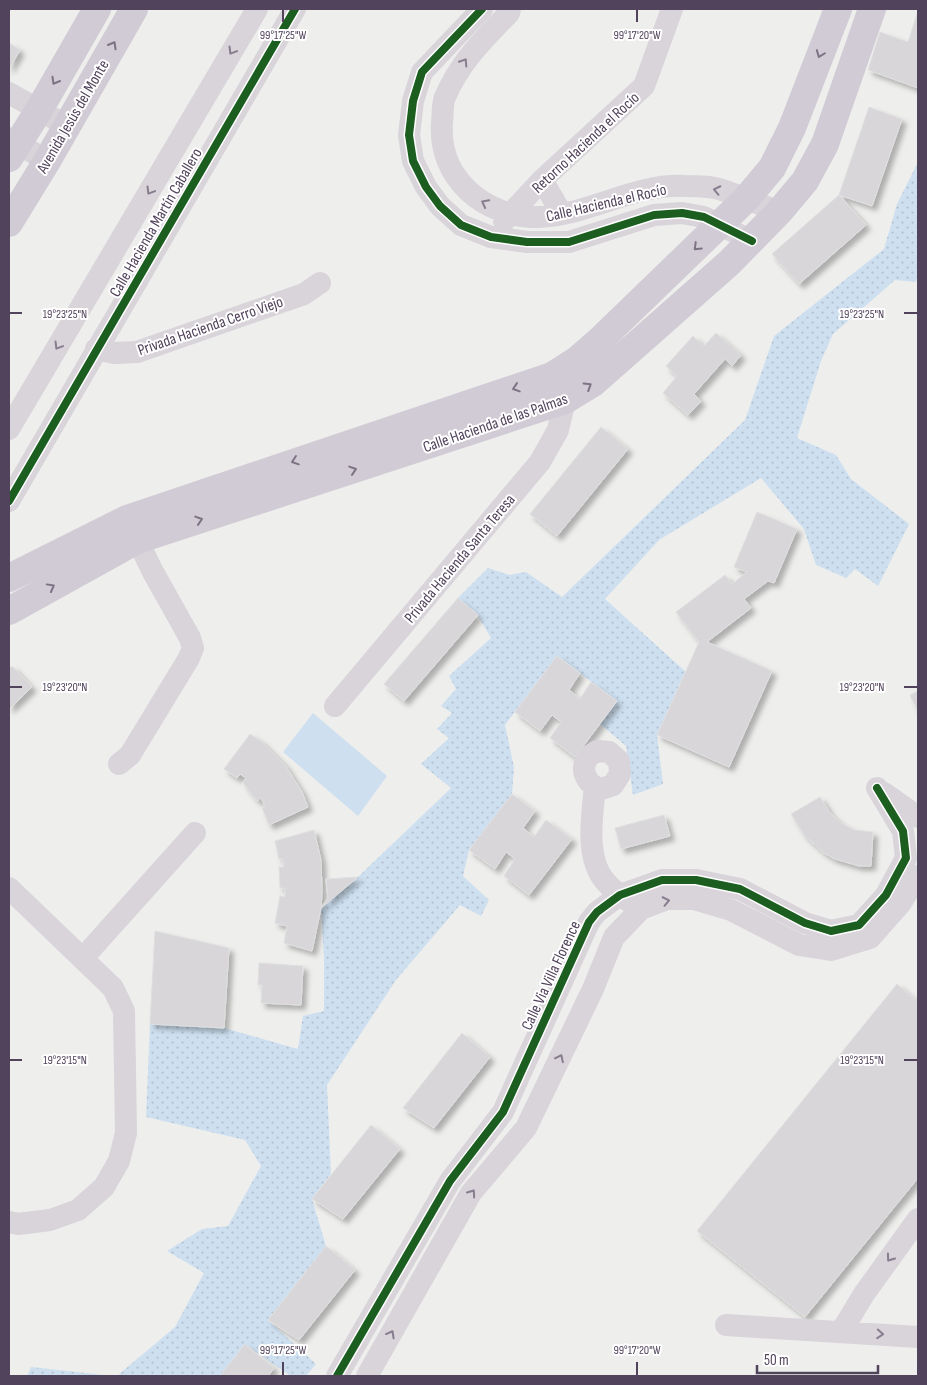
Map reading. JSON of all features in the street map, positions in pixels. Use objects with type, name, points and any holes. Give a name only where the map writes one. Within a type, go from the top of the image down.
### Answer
[{"type":"main road","name":"Avenida Jesús del Monte","points":[[12,146],[39,110],[96,9]]},
{"type":"main road","name":"Avenida Jesús del Monte","points":[[9,223],[47,161],[134,9]]},
{"type":"main road","name":"Calle Hacienda de las Palmas","points":[[9,578],[389,430],[552,376],[577,360],[746,199],[772,168],[792,128],[838,9]]},
{"type":"main road","name":"Calle Hacienda de las Palmas","points":[[9,611],[132,529],[397,456],[565,400],[593,383],[729,263],[779,212],[805,181],[825,144],[872,9]]},
{"type":"main road","points":[[389,430],[397,456]]},
{"type":"street","name":"Calle Hacienda Martín Caballero","points":[[9,429],[257,9]]},
{"type":"street","name":"Calle Hacienda Martín Caballero","points":[[9,501],[295,9]]},
{"type":"street","name":"Calle Hacienda el Rocío","points":[[482,9],[422,72],[413,101],[409,135],[413,162],[426,187],[440,206],[461,225],[491,237],[527,242],[569,242],[645,218],[682,213],[704,217],[752,241]]},
{"type":"street","name":"Calle Hacienda el Rocío","points":[[510,9],[465,59],[444,99],[441,138],[448,165],[468,192],[485,204],[511,213],[536,217],[562,214],[648,190],[683,185],[718,189],[779,212]]},
{"type":"street","name":"Retorno Hacienda el Rocío","points":[[491,237],[542,180],[644,86],[672,9]]},
{"type":"street","points":[[9,93],[67,126]]},
{"type":"street","points":[[12,146],[47,161]]},
{"type":"street","points":[[542,180],[562,214]]},
{"type":"street","points":[[645,218],[648,190]]},
{"type":"street","points":[[626,197],[645,218]]},
{"type":"street","name":"Privada Hacienda Cerro Viejo","points":[[96,349],[114,353],[137,352],[304,294],[320,283]]},
{"type":"street","name":"Privada Hacienda Santa Teresa","points":[[335,706],[540,462],[558,430],[565,400]]},
{"type":"street","points":[[119,764],[130,755],[189,658],[192,648],[190,638],[132,529]]},
{"type":"street","points":[[595,787],[590,828],[595,862],[604,880],[620,895],[641,909]]},
{"type":"street","name":"Calle Via Villa Florence","points":[[337,1376],[450,1181],[503,1112],[589,922],[597,912],[620,895],[662,880],[696,880],[740,889],[805,923],[831,931],[859,925],[886,895],[906,858],[902,831],[877,788],[918,817]]},
{"type":"street","points":[[83,958],[195,832]]},
{"type":"street","points":[[367,1376],[471,1193],[526,1128],[593,989],[614,937],[641,909],[667,899],[694,899],[731,910],[799,945],[831,950],[870,938],[900,904],[918,876]]},
{"type":"street","points":[[9,888],[114,988],[124,1011],[126,1133],[119,1161],[104,1187],[78,1210],[50,1220],[18,1224],[9,1222]]},
{"type":"street","points":[[841,1332],[864,1294],[918,1219]]},
{"type":"street","points":[[726,1325],[918,1337]]},
{"type":"shaded area","points":[[918,162],[918,273],[916,282],[895,280],[833,334],[821,361],[797,438],[836,455],[851,479],[909,524],[878,586],[855,569],[846,578],[816,565],[804,529],[761,478],[659,540],[605,599],[686,672],[657,735],[663,784],[633,795],[626,746],[600,724],[617,701],[557,656],[505,725],[514,767],[512,794],[469,850],[463,876],[489,900],[481,916],[460,905],[396,980],[327,1085],[331,1174],[312,1199],[326,1246],[268,1320],[316,1364],[306,1376],[291,1376],[245,1345],[220,1376],[117,1376],[175,1327],[204,1273],[167,1251],[202,1229],[228,1226],[261,1166],[245,1140],[146,1117],[150,1024],[224,1028],[298,1049],[303,1016],[324,1011],[324,959],[321,908],[358,877],[451,788],[421,764],[449,738],[437,729],[452,713],[441,706],[456,689],[449,676],[491,638],[476,613],[458,598],[488,568],[509,575],[526,572],[562,597],[745,420],[774,336],[884,249],[897,204]]},
{"type":"shaded area","points":[[313,713],[387,776],[358,816],[283,752]]},
{"type":"shaded area","points":[[31,1367],[113,1376],[27,1376]]},
{"type":"building","points":[[918,11],[918,88],[868,70],[880,32],[908,42]]},
{"type":"building","points":[[9,43],[20,50],[9,69]]},
{"type":"building","points":[[869,107],[902,119],[872,206],[839,195]]},
{"type":"building","points":[[839,195],[866,225],[799,284],[772,254]]},
{"type":"building","points":[[716,333],[741,355],[732,366],[725,359],[694,394],[701,401],[688,415],[663,393],[677,376],[666,366],[693,336],[704,346]]},
{"type":"building","points":[[601,427],[628,449],[557,536],[530,514]]},
{"type":"building","points":[[757,512],[797,529],[774,583],[768,581],[744,599],[751,608],[707,642],[772,671],[729,767],[657,735],[699,642],[676,612],[725,575],[732,584],[747,572],[734,567]]},
{"type":"building","points":[[458,598],[478,615],[404,701],[384,684]]},
{"type":"building","points":[[557,656],[580,673],[569,690],[580,699],[591,682],[617,701],[575,757],[550,738],[561,722],[552,715],[540,731],[515,712]]},
{"type":"building","points":[[12,666],[32,687],[9,709],[9,669]]},
{"type":"building","points":[[918,691],[918,712],[910,695]]},
{"type":"building","points":[[250,734],[262,742],[285,765],[302,792],[308,807],[269,825],[262,808],[265,806],[261,798],[257,801],[243,783],[246,778],[240,774],[237,778],[224,769]]},
{"type":"building","points":[[512,794],[535,811],[523,828],[534,837],[546,820],[572,839],[529,895],[504,876],[515,859],[506,852],[495,869],[469,850]]},
{"type":"building","points":[[820,797],[830,813],[841,823],[855,830],[873,832],[871,866],[859,866],[835,859],[824,853],[805,836],[791,814]]},
{"type":"building","points":[[664,815],[670,836],[621,849],[615,828]]},
{"type":"building","points":[[314,830],[321,860],[322,892],[321,908],[312,951],[284,943],[287,926],[275,923],[280,896],[285,897],[285,888],[280,888],[279,867],[284,867],[283,859],[279,859],[275,841]]},
{"type":"building","points":[[358,877],[321,908],[328,898],[326,879]]},
{"type":"building","points":[[155,931],[229,948],[224,1028],[150,1024]]},
{"type":"building","points":[[259,963],[303,966],[301,1005],[261,1003],[262,985],[258,985]]},
{"type":"building","points":[[897,984],[918,1002],[918,1178],[805,1317],[697,1231]]},
{"type":"building","points":[[462,1033],[490,1057],[434,1128],[403,1108]]},
{"type":"building","points":[[371,1125],[400,1149],[343,1219],[312,1199]]},
{"type":"building","points":[[326,1246],[355,1270],[299,1340],[268,1320]]},
{"type":"building","points":[[245,1344],[274,1368],[268,1376],[220,1376]]},
{"type":"cycle path","points":[[9,501],[295,9]]},
{"type":"cycle path","points":[[482,9],[422,72],[413,101],[409,135],[413,161],[426,187],[440,206],[461,225],[491,237],[527,242],[569,242],[654,215],[682,213],[704,217],[752,241]]},
{"type":"cycle path","points":[[337,1376],[450,1181],[503,1112],[589,922],[597,912],[620,895],[662,880],[696,880],[740,889],[805,923],[831,931],[859,925],[886,895],[906,858],[903,831],[877,788]]}]
